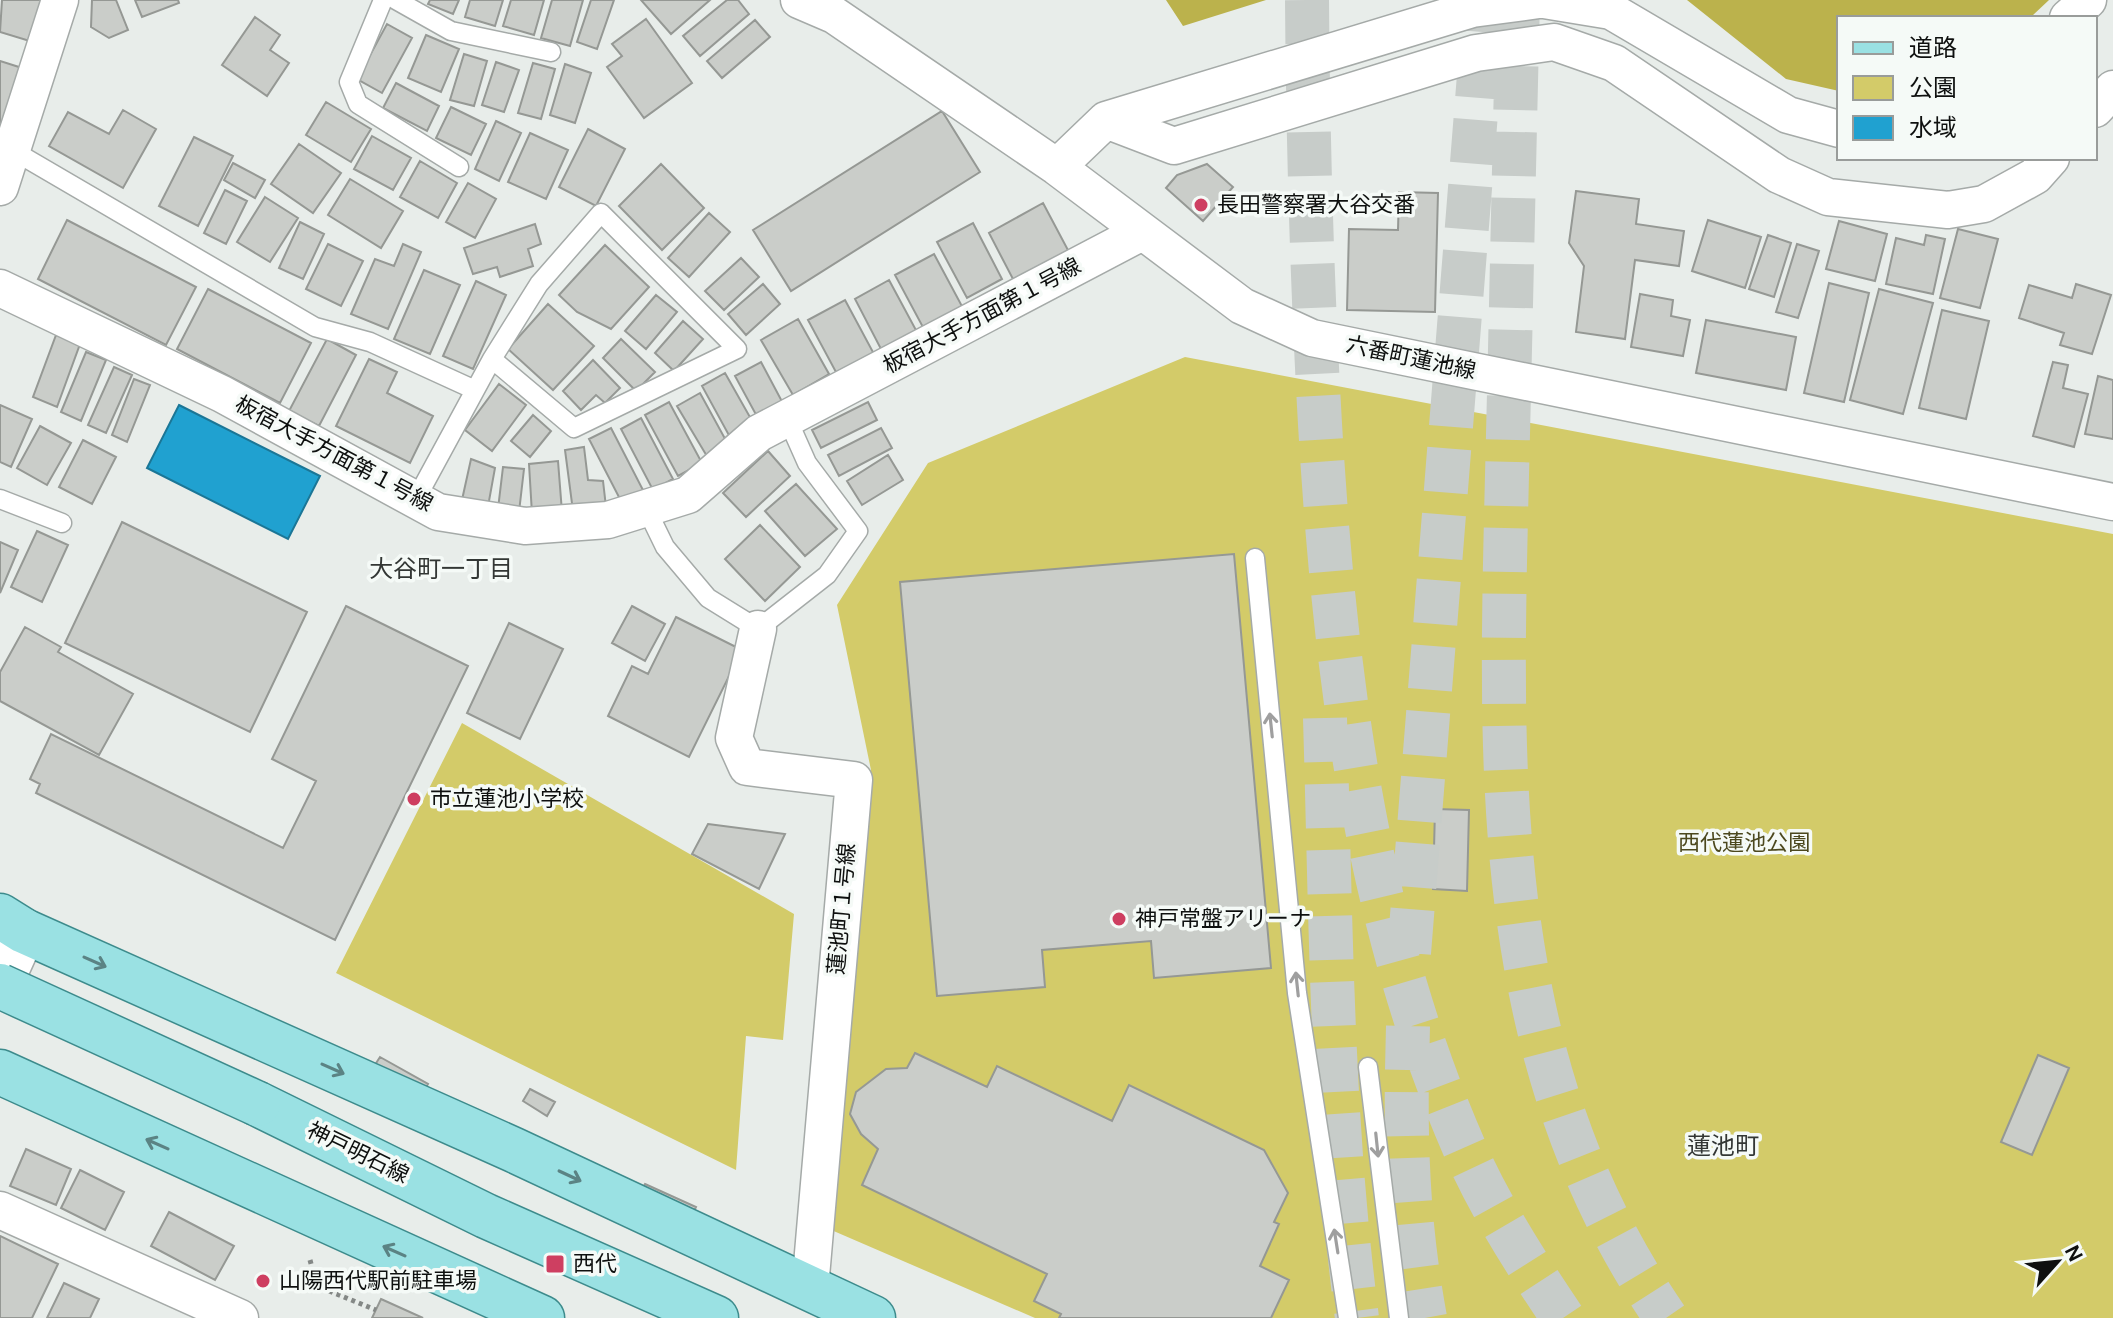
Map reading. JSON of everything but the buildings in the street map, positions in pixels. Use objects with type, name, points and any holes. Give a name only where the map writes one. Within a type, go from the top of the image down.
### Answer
[{"type":"main road","points":[[12,923],[514,1150],[873,1318]]},
{"type":"main road","name":"神戸明石線","points":[[0,985],[258,1104],[486,1216],[716,1318]]},
{"type":"main road","points":[[0,1072],[542,1318]]},
{"type":"street","points":[[0,187],[60,0]]},
{"type":"street","name":"六番町蓮池線","points":[[799,0],[834,15],[1057,167],[1242,306],[1312,338],[2113,502]]},
{"type":"street","points":[[1057,167],[1106,120],[1472,9],[1541,0],[1611,11],[1788,115],[1837,128]]},
{"type":"street","points":[[2070,16],[2088,0]]},
{"type":"street","points":[[1106,120],[1174,146],[1476,53],[1554,42],[1614,63],[1779,175],[1828,197],[1948,210],[1984,204],[2035,176],[2049,160]]},
{"type":"street","points":[[2097,107],[2113,89]]},
{"type":"street","name":"板宿大手方面第１号線","points":[[0,288],[222,394],[438,512],[525,526],[608,520],[688,495],[759,433],[1142,232]]},
{"type":"street","name":"蓮池町１号線","points":[[758,629],[734,738],[747,767],[854,780],[810,1288]]},
{"type":"street","points":[[0,985],[12,923]]},
{"type":"street","points":[[0,1210],[217,1313]]},
{"type":"lane","points":[[383,0],[349,82],[358,104],[459,167]]},
{"type":"lane","points":[[396,0],[451,31],[551,52]]},
{"type":"lane","points":[[12,150],[315,327],[370,342],[475,390]]},
{"type":"lane","points":[[416,499],[492,359],[539,284],[601,213],[737,349],[574,428],[492,359]]},
{"type":"lane","points":[[646,508],[665,547],[708,598],[758,629],[827,575],[858,531],[807,463],[787,418]]},
{"type":"lane","points":[[0,499],[62,523]]},
{"type":"lane","points":[[1255,558],[1297,993],[1348,1318]]},
{"type":"lane","points":[[1368,1067],[1399,1318]]},
{"type":"path","points":[[309,1257],[317,1286],[376,1310]]},
{"type":"green space","name":"西代蓮池公園","points":[[1185,357],[2113,534],[2113,1318],[1035,1318],[829,1229],[871,770],[837,605],[928,463]]},
{"type":"green space","points":[[462,723],[794,914],[783,1040],[746,1036],[736,1170],[336,973]]},
{"type":"shaded area","points":[[1166,0],[1266,0],[1183,26]]},
{"type":"shaded area","points":[[1687,0],[2049,0],[2032,16],[1837,16],[1837,91],[1786,79]]},
{"type":"water","points":[[179,405],[320,476],[288,539],[147,468]]},
{"type":"tunnel","points":[[1307,0],[1311,212],[1326,519],[1347,708],[1362,802],[1381,895],[1406,987],[1436,1077],[1482,1185],[1514,1243],[1563,1318]]},
{"type":"tunnel","points":[[1409,953],[1485,0]]},
{"type":"tunnel","points":[[1518,0],[1504,696],[1508,804],[1518,912],[1536,1017],[1566,1120],[1608,1220],[1666,1318]]},
{"type":"tunnel","points":[[1325,718],[1337,1093],[1357,1318]]},
{"type":"tunnel","points":[[1408,1026],[1408,1172],[1425,1318]]},
{"type":"place","name":"長田警察署大谷交番","points":[[1201,205]]},
{"type":"place","name":"市立蓮池小学校","points":[[414,799]]},
{"type":"place","name":"神戸常盤アリーナ","points":[[1119,919]]},
{"type":"place","name":"西代","points":[[555,1264]]},
{"type":"place","name":"山陽西代駅前駐車場","points":[[263,1281]]},
{"type":"district","name":"大谷町一丁目","points":[[441,569]]},
{"type":"district","name":"蓮池町","points":[[1723,1146]]}]
